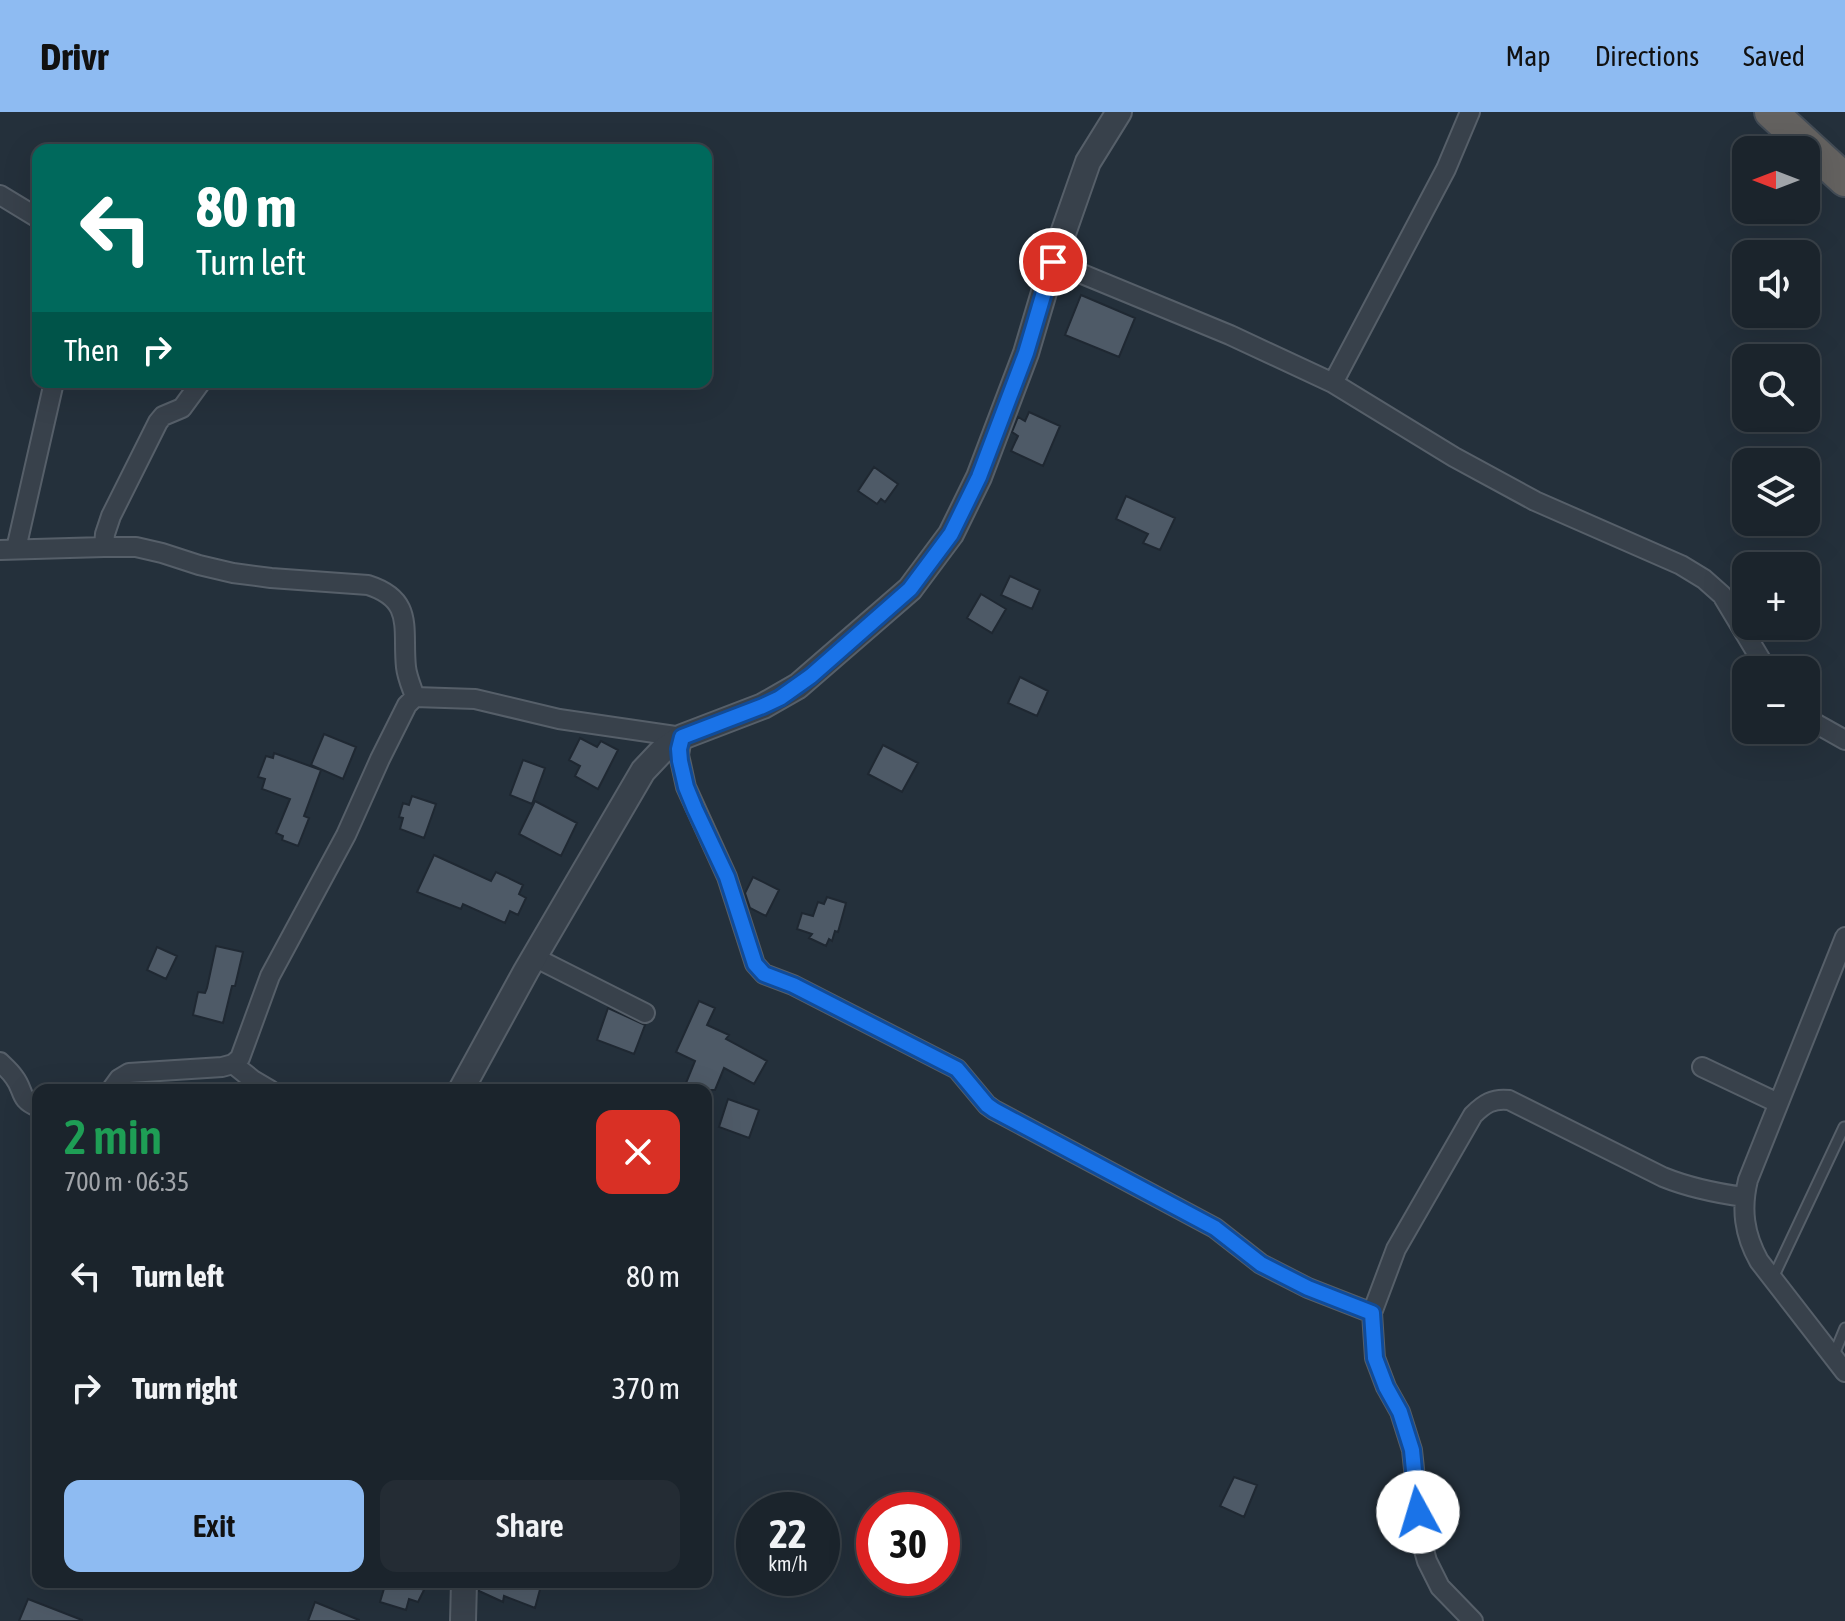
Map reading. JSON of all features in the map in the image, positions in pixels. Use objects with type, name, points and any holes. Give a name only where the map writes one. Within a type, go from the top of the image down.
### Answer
[{"type":"highway","points":[[1771,112],[1845,180]]},
{"type":"street","points":[[464,1084],[534,957],[643,771],[661,752],[682,737],[780,698],[811,676],[910,589],[951,534],[979,477],[1026,353],[1053,262],[1088,162],[1119,112]]},
{"type":"street","points":[[1333,383],[1446,169],[1470,112]]},
{"type":"street","points":[[0,195],[32,214]]},
{"type":"street","points":[[1053,262],[1230,335],[1333,383],[1454,457],[1535,501],[1681,565],[1722,595],[1759,656]]},
{"type":"street","points":[[52,388],[8,550],[136,547],[233,573],[378,588],[395,600],[403,617],[406,669],[415,697]]},
{"type":"street","points":[[104,547],[111,516],[158,422],[163,416],[182,408],[197,388]]},
{"type":"street","points":[[115,1084],[129,1073],[233,1064],[243,1051],[270,976],[346,835],[407,705],[415,697],[475,699],[559,719],[682,737]]},
{"type":"street","points":[[1820,726],[1845,740]]},
{"type":"street","points":[[682,737],[679,749],[686,787],[727,877],[758,970],[957,1069],[994,1110],[1215,1228],[1261,1264],[1308,1288],[1372,1313]]},
{"type":"street","points":[[1845,937],[1748,1180],[1744,1197],[1745,1229],[1751,1246],[1772,1280],[1845,1372]]},
{"type":"street","points":[[534,957],[645,1013]]},
{"type":"street","points":[[0,1062],[14,1076],[22,1096],[32,1104]]},
{"type":"street","points":[[233,1064],[260,1084]]},
{"type":"street","points":[[1702,1067],[1778,1103]]},
{"type":"street","points":[[1473,1621],[1440,1587],[1427,1561],[1422,1543],[1412,1450],[1400,1412],[1375,1358],[1372,1313],[1396,1249],[1473,1115],[1489,1101],[1509,1100],[1663,1177],[1688,1187],[1744,1197]]},
{"type":"street","points":[[463,1621],[464,1588]]},
{"type":"lane","points":[[1772,1280],[1844,1127]]},
{"type":"lane","points":[[1833,1357],[1845,1328]]},
{"type":"building","points":[[1081,295],[1135,318],[1119,357],[1065,335]]},
{"type":"building","points":[[1029,412],[1060,426],[1043,466],[1011,451],[1018,436],[1012,432],[1018,417],[1025,421]]},
{"type":"building","points":[[874,467],[898,484],[885,502],[881,499],[877,504],[858,491]]},
{"type":"building","points":[[1126,496],[1175,518],[1160,550],[1143,543],[1148,534],[1116,519]]},
{"type":"building","points":[[1010,576],[1040,590],[1032,609],[1001,595]]},
{"type":"building","points":[[981,594],[1006,609],[992,633],[967,618]]},
{"type":"building","points":[[1020,677],[1048,691],[1037,716],[1008,703]]},
{"type":"building","points":[[324,734],[356,747],[343,779],[311,765]]},
{"type":"building","points":[[580,738],[597,747],[601,741],[618,750],[598,789],[575,776],[580,766],[569,760]]},
{"type":"building","points":[[883,745],[918,763],[902,792],[868,774]]},
{"type":"building","points":[[274,753],[321,770],[304,816],[309,818],[298,846],[282,840],[283,836],[276,833],[290,799],[262,789],[265,779],[258,777],[266,756],[273,758]]},
{"type":"building","points":[[523,760],[545,768],[532,804],[510,795]]},
{"type":"building","points":[[412,796],[436,804],[424,838],[400,829],[403,803],[409,805]]},
{"type":"building","points":[[535,801],[577,823],[561,856],[519,834]]},
{"type":"building","points":[[434,855],[491,881],[496,872],[523,885],[519,894],[526,898],[518,915],[510,911],[505,923],[463,904],[461,909],[417,892]]},
{"type":"building","points":[[753,877],[779,890],[766,916],[750,908],[745,893]]},
{"type":"building","points":[[827,897],[846,903],[838,932],[835,931],[832,941],[829,939],[826,946],[809,938],[812,934],[797,929],[802,913],[813,916],[818,902],[824,904]]},
{"type":"building","points":[[216,946],[243,952],[223,1023],[193,1015],[198,992],[205,993],[207,988]]},
{"type":"building","points":[[157,947],[177,956],[166,979],[147,970]]},
{"type":"building","points":[[699,1001],[715,1008],[707,1025],[729,1035],[726,1039],[767,1061],[754,1084],[724,1068],[715,1090],[712,1090],[712,1084],[686,1083],[695,1061],[676,1052]]},
{"type":"building","points":[[608,1008],[645,1025],[634,1054],[597,1040]]},
{"type":"building","points":[[728,1099],[759,1110],[749,1138],[719,1127]]},
{"type":"building","points":[[1234,1477],[1257,1485],[1244,1517],[1220,1506]]},
{"type":"building","points":[[384,1588],[424,1590],[418,1602],[409,1599],[406,1610],[380,1602]]},
{"type":"building","points":[[479,1588],[540,1588],[535,1608],[504,1596],[503,1602],[479,1591]]},
{"type":"building","points":[[28,1599],[82,1620],[82,1621],[19,1621]]},
{"type":"building","points":[[315,1602],[359,1620],[359,1621],[308,1621]]},
{"type":"route","points":[[1053,262],[1026,353],[979,477],[951,534],[910,589],[798,686],[763,706],[682,737],[679,749],[686,787],[727,877],[758,970],[957,1069],[994,1110],[1215,1228],[1261,1264],[1308,1288],[1372,1313],[1375,1358],[1400,1412],[1412,1450],[1418,1512]]}]
